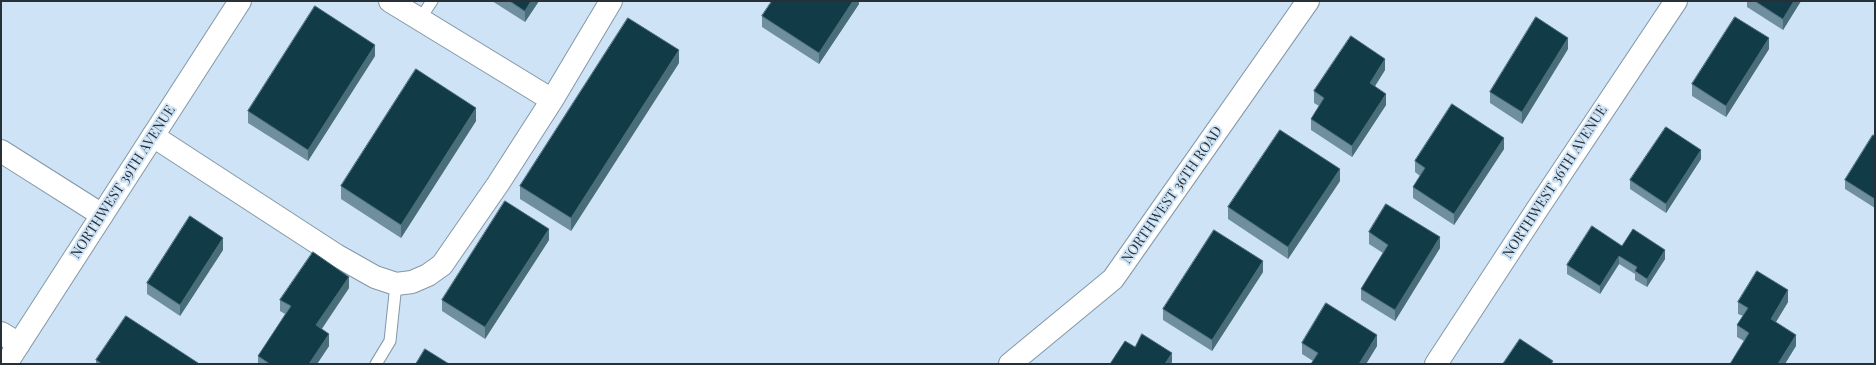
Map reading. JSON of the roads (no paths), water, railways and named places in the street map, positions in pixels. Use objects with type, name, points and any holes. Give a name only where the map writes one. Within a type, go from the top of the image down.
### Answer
[{"type":"street","name":"NORTHWEST 39TH AVENUE","points":[[6,364],[240,1]]},
{"type":"street","points":[[390,1],[552,100]]},
{"type":"street","points":[[153,136],[336,255],[375,277],[396,284],[412,282],[428,275],[442,265],[498,184],[552,100],[611,1]]},
{"type":"street","name":"NORTHWEST 36TH ROAD","points":[[1010,364],[1114,279],[1308,1]]},
{"type":"street","name":"NORTHWEST 36TH AVENUE","points":[[1436,364],[1542,201],[1676,1]]},
{"type":"street","points":[[1,151],[102,215]]},
{"type":"street","points":[[1,333],[19,344]]},
{"type":"lane","points":[[420,19],[432,1]]},
{"type":"lane","points":[[376,364],[390,341],[396,284]]}]
